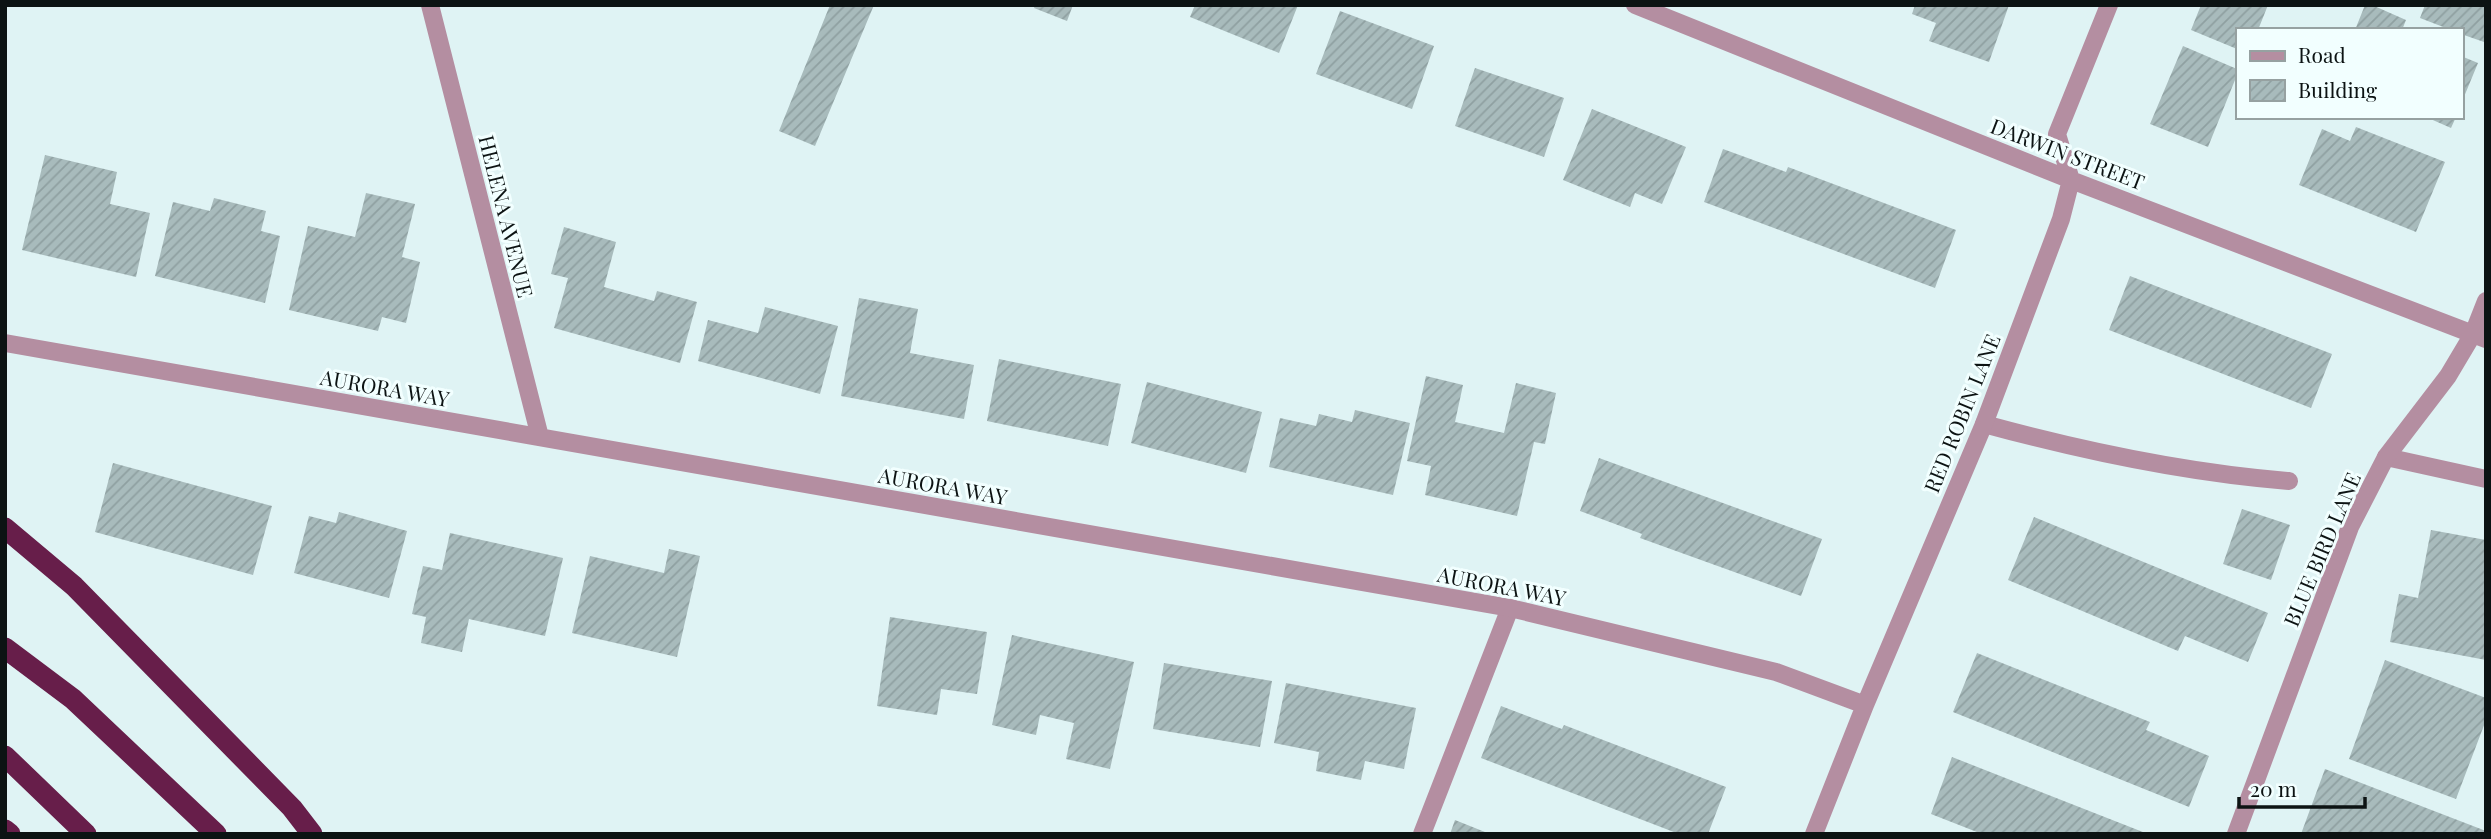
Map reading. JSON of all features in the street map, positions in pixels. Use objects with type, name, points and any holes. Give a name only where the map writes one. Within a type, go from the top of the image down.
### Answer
[{"type":"highway","points":[[5,528],[74,586],[292,808],[312,834]]},
{"type":"highway","points":[[5,648],[73,699],[216,834]]},
{"type":"highway","points":[[5,756],[86,834]]},
{"type":"highway","points":[[5,830],[10,834]]},
{"type":"street","name":"HELENA AVENUE","points":[[430,5],[540,437]]},
{"type":"street","name":"DARWIN STREET","points":[[1635,5],[2071,180],[2479,336]]},
{"type":"street","points":[[2071,180],[2057,134],[2109,5]]},
{"type":"street","name":"RED ROBIN LANE","points":[[1814,834],[1983,424],[2061,219],[2071,180]]},
{"type":"street","name":"BLUE BIRD LANE","points":[[2236,834],[2350,527],[2386,457],[2479,336],[2486,301]]},
{"type":"street","name":"AURORA WAY","points":[[5,344],[1510,608],[1776,672],[1865,705]]},
{"type":"street","points":[[1983,424],[2053,443],[2230,477],[2289,481]]},
{"type":"street","points":[[2386,457],[2486,479]]},
{"type":"street","points":[[1422,834],[1510,608]]},
{"type":"building","points":[[830,5],[874,5],[815,146],[779,131]]},
{"type":"building","points":[[1035,5],[1073,5],[1067,21],[1034,8]]},
{"type":"building","points":[[1195,5],[1298,5],[1279,53],[1190,17]]},
{"type":"building","points":[[1915,5],[2009,5],[1989,62],[1929,41],[1936,23],[1912,14]]},
{"type":"building","points":[[2201,5],[2268,5],[2259,28],[2236,28],[2236,49],[2191,30]]},
{"type":"building","points":[[2365,5],[2372,5],[2406,20],[2403,28],[2356,28]]},
{"type":"building","points":[[2425,5],[2486,5],[2484,42],[2463,35],[2463,28],[2446,28],[2420,18]]},
{"type":"building","points":[[1340,11],[1434,46],[1412,109],[1316,74]]},
{"type":"building","points":[[2183,46],[2236,69],[2236,77],[2208,147],[2150,124]]},
{"type":"building","points":[[2463,57],[2478,63],[2463,99]]},
{"type":"building","points":[[1475,68],[1564,98],[1544,157],[1455,126]]},
{"type":"building","points":[[1592,109],[1686,147],[1662,204],[1635,193],[1630,207],[1563,180]]},
{"type":"building","points":[[2431,119],[2455,119],[2451,128]]},
{"type":"building","points":[[2356,127],[2445,162],[2416,232],[2299,185],[2322,129],[2350,141]]},
{"type":"building","points":[[1723,149],[1786,172],[1788,167],[1956,230],[1935,288],[1704,202]]},
{"type":"building","points":[[45,155],[117,172],[110,204],[150,213],[136,277],[22,250]]},
{"type":"building","points":[[366,193],[415,204],[402,257],[420,262],[406,323],[382,317],[378,331],[289,310],[308,226],[355,237]]},
{"type":"building","points":[[214,198],[266,211],[261,231],[280,236],[265,303],[155,276],[173,202],[210,211]]},
{"type":"building","points":[[564,227],[616,242],[604,287],[654,301],[657,291],[697,302],[680,363],[554,328],[568,278],[551,274]]},
{"type":"building","points":[[2130,276],[2332,354],[2311,408],[2109,330]]},
{"type":"building","points":[[859,298],[918,309],[910,353],[974,365],[964,419],[841,396]]},
{"type":"building","points":[[765,307],[838,326],[820,394],[698,361],[708,320],[758,333]]},
{"type":"building","points":[[999,359],[1121,384],[1108,446],[987,421]]},
{"type":"building","points":[[1426,376],[1463,385],[1455,422],[1504,433],[1516,383],[1556,393],[1545,444],[1534,442],[1517,516],[1425,495],[1431,466],[1407,461]]},
{"type":"building","points":[[1147,382],[1262,412],[1246,473],[1131,443]]},
{"type":"building","points":[[1355,410],[1410,423],[1393,495],[1269,467],[1280,418],[1316,426],[1319,414],[1352,422]]},
{"type":"building","points":[[1599,458],[1822,539],[1801,596],[1640,538],[1642,534],[1580,511]]},
{"type":"building","points":[[113,463],[272,506],[253,575],[95,532]]},
{"type":"building","points":[[2242,509],[2290,525],[2271,580],[2223,564]]},
{"type":"building","points":[[339,512],[407,531],[389,598],[294,573],[309,516],[336,523]]},
{"type":"building","points":[[2034,517],[2268,613],[2248,662],[2185,636],[2178,651],[2008,580]]},
{"type":"building","points":[[2431,530],[2486,540],[2486,660],[2390,642],[2399,594],[2418,598]]},
{"type":"building","points":[[450,533],[563,558],[545,636],[469,619],[462,652],[421,643],[426,617],[412,614],[423,566],[442,570]]},
{"type":"building","points":[[669,549],[700,556],[677,657],[572,633],[590,556],[664,573]]},
{"type":"building","points":[[890,617],[987,632],[977,694],[941,689],[937,715],[877,706]]},
{"type":"building","points":[[1012,635],[1134,662],[1110,769],[1066,759],[1074,723],[1040,715],[1036,735],[992,725]]},
{"type":"building","points":[[1977,653],[2150,722],[2146,730],[2209,756],[2189,807],[1953,712]]},
{"type":"building","points":[[2385,660],[2486,698],[2486,720],[2456,799],[2349,759]]},
{"type":"building","points":[[1164,663],[1272,681],[1260,747],[1153,729]]},
{"type":"building","points":[[1286,683],[1416,708],[1404,769],[1365,761],[1361,780],[1316,771],[1319,752],[1274,743]]},
{"type":"building","points":[[1501,706],[1562,729],[1564,725],[1726,787],[1708,834],[1679,834],[1481,758]]},
{"type":"building","points":[[1952,757],[2148,834],[1982,834],[1931,814]]},
{"type":"building","points":[[2325,769],[2486,831],[2486,834],[2301,834]]},
{"type":"building","points":[[1455,820],[1490,834],[1450,834]]}]
